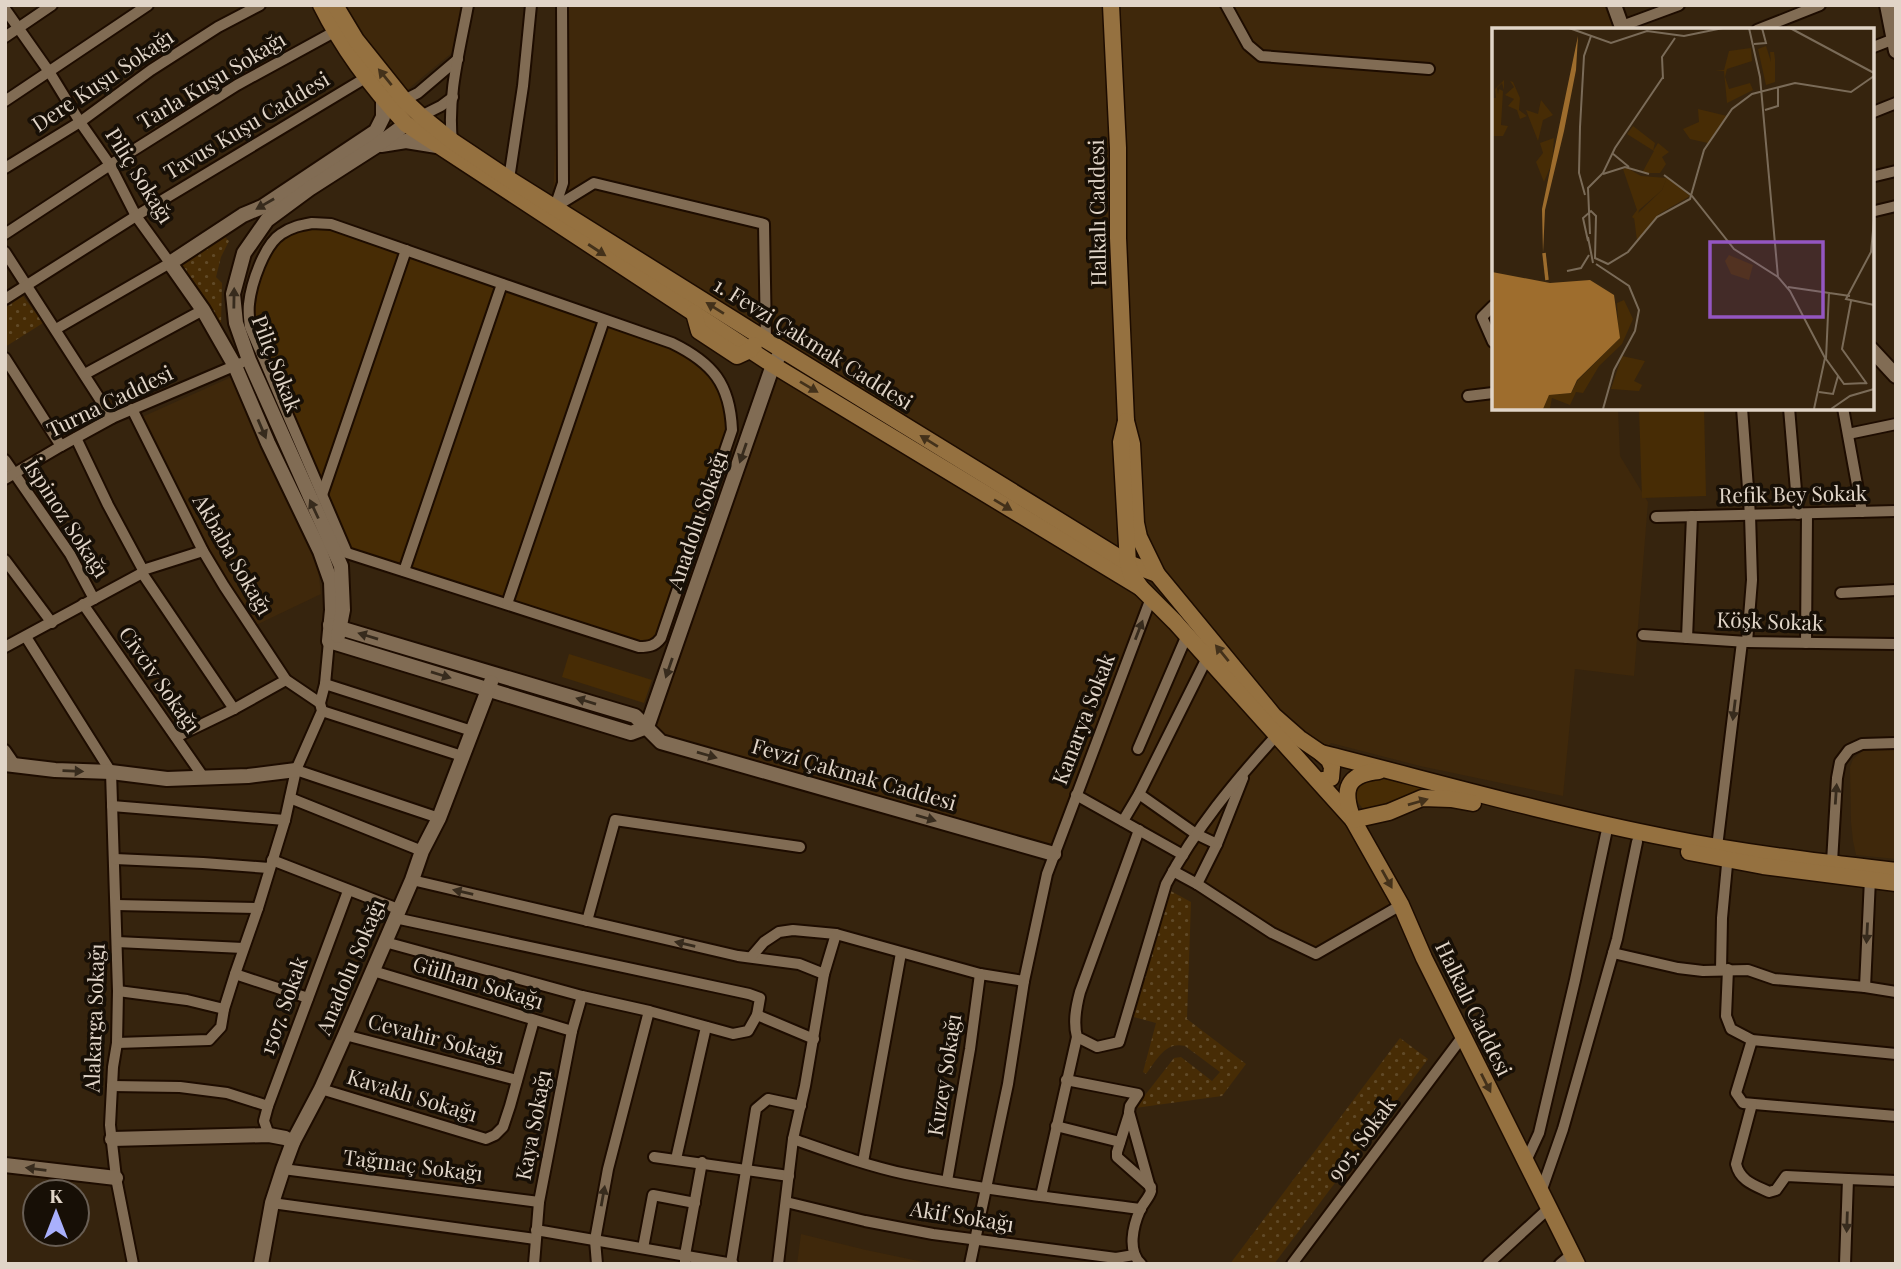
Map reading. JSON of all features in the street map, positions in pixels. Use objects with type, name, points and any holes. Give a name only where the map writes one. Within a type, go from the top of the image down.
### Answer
[{"type":"main road","points":[[321,5],[334,32],[383,100],[406,124],[444,143],[773,365],[1146,593]]},
{"type":"main road","points":[[335,5],[356,40],[404,100],[444,143]]},
{"type":"main road","name":"Halkalı Caddesi","points":[[1111,5],[1126,421],[1132,444],[1139,537],[1157,574],[1274,716],[1321,753]]},
{"type":"main road","points":[[404,100],[406,124]]},
{"type":"main road","points":[[406,124],[421,116]]},
{"type":"main road","name":"1. Fevzi Çakmak Caddesi","points":[[444,143],[555,206],[1128,564],[1157,574]]},
{"type":"main road","points":[[750,350],[760,336]]},
{"type":"main road","name":"Halkalı Caddesi","points":[[1126,421],[1121,442],[1128,564],[1131,574],[1353,820],[1401,905],[1424,958],[1549,1208],[1570,1260]]},
{"type":"main road","points":[[1111,553],[1118,554],[1121,551],[1126,534]]},
{"type":"main road","points":[[1321,753],[1490,797],[1724,852],[1896,883]]},
{"type":"main road","points":[[1319,782],[1331,778],[1333,773],[1329,761],[1321,753]]},
{"type":"main road","points":[[1385,770],[1360,774],[1352,779],[1347,803],[1353,820],[1389,812],[1422,798],[1451,799],[1637,842],[1896,871]]},
{"type":"street","points":[[5,37],[52,5]]},
{"type":"street","points":[[5,101],[148,5]]},
{"type":"street","name":"Dere Kuşu Sokağı","points":[[5,168],[80,122],[150,70],[218,27],[260,5]]},
{"type":"street","points":[[376,146],[406,141],[444,143],[450,126],[457,60],[468,5]]},
{"type":"street","points":[[509,179],[523,86],[531,5]]},
{"type":"street","points":[[555,206],[563,183],[562,5]]},
{"type":"street","points":[[1226,5],[1248,45],[1261,56],[1429,69]]},
{"type":"street","points":[[1614,5],[1623,28],[1679,5]]},
{"type":"street","points":[[1762,28],[1820,5]]},
{"type":"street","points":[[1873,48],[1895,45],[1887,5]]},
{"type":"street","name":"Piliç Sokağı","points":[[5,9],[110,165],[136,216],[242,363]]},
{"type":"street","name":"Tarla Kuşu Sokağı","points":[[5,234],[237,85],[334,32]]},
{"type":"street","points":[[404,100],[418,93],[457,60]]},
{"type":"street","name":"Tavus Kuşu Caddesi","points":[[5,299],[136,216],[367,77]]},
{"type":"street","points":[[421,116],[453,97]]},
{"type":"street","points":[[56,328],[170,262],[243,215],[324,173],[376,131],[383,117],[383,100]]},
{"type":"street","points":[[1873,112],[1896,103]]},
{"type":"street","name":"Piliç Sokak","points":[[331,647],[335,626],[343,610],[341,566],[242,363],[233,294],[244,253],[267,220],[324,173],[376,146],[406,124]]},
{"type":"street","points":[[1873,177],[1896,171]]},
{"type":"street","points":[[555,206],[594,183],[764,224],[760,336]]},
{"type":"street","points":[[1873,212],[1896,206]]},
{"type":"street","points":[[331,224],[405,250],[672,344],[703,362],[716,374],[725,388],[731,410],[732,430],[661,638],[656,644],[639,647],[347,553],[250,327],[252,286],[265,253],[278,235],[295,226],[331,224]]},
{"type":"street","points":[[322,495],[405,250]]},
{"type":"street","points":[[5,252],[112,418]]},
{"type":"street","points":[[239,268],[257,274]]},
{"type":"street","points":[[404,571],[502,284]]},
{"type":"street","points":[[1492,307],[1482,317],[1492,339]]},
{"type":"street","points":[[85,374],[204,310]]},
{"type":"street","points":[[507,604],[604,320]]},
{"type":"street","name":"Anadolu Sokağı","points":[[648,727],[773,365],[783,350]]},
{"type":"street","points":[[1874,356],[1894,375]]},
{"type":"street","points":[[5,358],[61,446]]},
{"type":"street","name":"Turna Caddesi","points":[[9,476],[112,418],[242,363]]},
{"type":"street","points":[[1468,396],[1492,393]]},
{"type":"street","name":"Akbaba Sokağı","points":[[132,409],[203,551],[286,680],[321,707],[462,756]]},
{"type":"street","points":[[1742,410],[1752,580],[1724,852],[1722,918],[1726,1016],[1731,1029],[1752,1040],[1896,1054]]},
{"type":"street","points":[[1789,410],[1802,514],[1806,643]]},
{"type":"street","points":[[1843,410],[1862,512]]},
{"type":"street","points":[[1848,434],[1896,424]]},
{"type":"street","points":[[76,438],[143,571],[234,709]]},
{"type":"street","name":"İspinoz Sokağı","points":[[5,460],[9,476],[70,554],[89,602]]},
{"type":"street","name":"Refik Bey Sokak","points":[[1656,517],[1896,511]]},
{"type":"street","name":"Refik Bey Sokak","points":[[1687,638],[1692,516]]},
{"type":"street","points":[[5,647],[143,571],[203,551]]},
{"type":"street","points":[[5,560],[52,623]]},
{"type":"street","points":[[1841,593],[1896,590]]},
{"type":"street","name":"Kanarya Sokak","points":[[970,1264],[1047,874],[1146,593]]},
{"type":"street","name":"Civciv Sokağı","points":[[89,602],[204,778]]},
{"type":"street","points":[[335,626],[631,733],[648,727]]},
{"type":"street","points":[[1138,749],[1187,635]]},
{"type":"street","name":"Köşk Sokak","points":[[1643,635],[1745,642],[1896,645]]},
{"type":"street","points":[[26,637],[111,772]]},
{"type":"street","points":[[117,1043],[209,1040],[221,1027],[224,1009],[285,820],[296,770],[321,707],[331,647],[491,682]]},
{"type":"street","points":[[1123,821],[1207,658]]},
{"type":"street","points":[[176,737],[286,680]]},
{"type":"street","name":"Anadolu Sokağı","points":[[261,1264],[272,1203],[293,1142],[321,1089],[412,880],[422,851],[439,818],[491,682]]},
{"type":"street","points":[[325,684],[472,731]]},
{"type":"street","name":"Fevzi Çakmak Caddesi","points":[[648,727],[661,742],[1054,854]]},
{"type":"street","points":[[1077,1037],[1097,1047],[1119,1042],[1172,871],[1210,813],[1277,735]]},
{"type":"street","points":[[1832,862],[1840,762],[1849,750],[1862,744],[1896,743]]},
{"type":"street","points":[[5,750],[11,765],[167,779],[247,776],[296,770],[439,818]]},
{"type":"street","points":[[1197,884],[1217,844],[1246,769]]},
{"type":"street","name":"Alakarga Sokağı","points":[[111,772],[118,991],[117,1043],[110,1125],[116,1178],[133,1264]]},
{"type":"street","points":[[1139,794],[1196,834],[1217,844]]},
{"type":"street","points":[[1076,795],[1183,855]]},
{"type":"street","points":[[290,798],[422,851]]},
{"type":"street","points":[[112,806],[285,820]]},
{"type":"street","points":[[587,921],[615,820],[800,847]]},
{"type":"street","points":[[1041,1196],[1077,1037],[1074,1023],[1080,992],[1139,830]]},
{"type":"street","points":[[1526,1161],[1539,1133],[1606,834]]},
{"type":"street","points":[[1541,1192],[1563,1129],[1613,953],[1637,842]]},
{"type":"street","points":[[115,859],[271,864],[348,891],[397,913],[760,998],[757,1015],[748,1031],[733,1034],[385,942]]},
{"type":"street","points":[[1172,871],[1197,884],[1272,933],[1316,954],[1401,905]]},
{"type":"street","points":[[1865,986],[1870,879]]},
{"type":"street","points":[[412,880],[738,956],[799,964],[824,974]]},
{"type":"street","name":"1507. Sokak","points":[[269,1135],[264,1122],[268,1106],[348,891]]},
{"type":"street","points":[[116,905],[258,908]]},
{"type":"street","points":[[752,957],[764,942],[779,932],[793,930],[836,934],[980,974],[1024,981]]},
{"type":"street","points":[[778,1264],[793,1139],[814,1039],[824,974],[836,934]]},
{"type":"street","points":[[117,942],[243,948]]},
{"type":"street","points":[[863,1162],[901,953]]},
{"type":"street","points":[[1613,953],[1678,968],[1703,971],[1748,970],[1774,979],[1865,986],[1896,992]]},
{"type":"street","name":"Gülhan Sokağı","points":[[373,971],[572,1031]]},
{"type":"street","points":[[235,974],[308,998]]},
{"type":"street","name":"Kuzey Sokağı","points":[[947,1181],[980,974]]},
{"type":"street","points":[[118,991],[187,1000],[224,1009]]},
{"type":"street","name":"Kaya Sokağı","points":[[534,1264],[539,1202],[572,1031],[582,996]]},
{"type":"street","points":[[597,1264],[595,1240],[608,1169],[649,1010]]},
{"type":"street","points":[[757,1015],[814,1039]]},
{"type":"street","name":"Kavaklı Sokağı","points":[[321,1089],[486,1139],[503,1127],[534,1020]]},
{"type":"street","points":[[676,1159],[706,1027]]},
{"type":"street","name":"Cevahir Sokağı","points":[[345,1035],[517,1080]]},
{"type":"street","name":"905. Sokak","points":[[1292,1264],[1463,1037]]},
{"type":"street","points":[[1752,1040],[1736,1093],[1744,1103],[1896,1116]]},
{"type":"street","points":[[1066,1080],[1138,1094],[1130,1106],[1117,1152],[1118,1159],[1151,1188]]},
{"type":"street","points":[[112,1086],[180,1087],[228,1093],[268,1106]]},
{"type":"street","points":[[272,1203],[595,1240],[685,1259],[732,1264],[757,1109],[768,1099],[801,1106]]},
{"type":"street","points":[[1752,1104],[1736,1164],[1743,1179],[1769,1192],[1776,1190],[1786,1176],[1896,1181]]},
{"type":"street","points":[[1129,1114],[1151,1188],[1134,1233],[1132,1248],[1137,1260]]},
{"type":"street","points":[[1056,1126],[1120,1142]]},
{"type":"street","points":[[112,1139],[269,1135],[293,1142]]},
{"type":"street","points":[[793,1139],[846,1158],[904,1173],[986,1188],[1141,1209]]},
{"type":"street","points":[[654,1157],[789,1176]]},
{"type":"street","points":[[685,1259],[702,1162]]},
{"type":"street","points":[[5,1165],[116,1178]]},
{"type":"street","name":"Tağmaç Sokağı","points":[[283,1169],[539,1202]]},
{"type":"street","points":[[1845,1264],[1848,1179]]},
{"type":"street","points":[[643,1248],[653,1195],[695,1203]]},
{"type":"street","name":"Akif Sokağı","points":[[786,1202],[933,1234],[1137,1260]]},
{"type":"street","points":[[1488,1264],[1549,1208]]},
{"type":"shaded area","points":[[341,5],[462,5],[453,52],[407,90],[386,71]]},
{"type":"shaded area","points":[[561,5],[1614,5],[1622,28],[1492,28],[1492,307],[1482,317],[1492,340],[1492,410],[1618,410],[1620,456],[1648,502],[1634,676],[1575,669],[1563,796],[1420,766],[1331,743],[1321,753],[1274,716],[1139,537],[1121,551],[778,352],[553,197]]},
{"type":"shaded area","points":[[313,229],[329,230],[400,255],[323,481],[255,325],[260,280],[268,258],[288,235]]},
{"type":"shaded area","points":[[222,234],[229,241],[216,277],[222,283],[221,325],[177,264]]},
{"type":"shaded area","points":[[407,257],[497,288],[403,565],[351,548],[327,492]]},
{"type":"shaded area","points":[[503,291],[598,324],[505,598],[409,567]]},
{"type":"shaded area","points":[[23,296],[43,323],[5,347],[5,308]]},
{"type":"shaded area","points":[[605,326],[653,342],[686,357],[712,378],[720,392],[725,411],[726,430],[656,635],[647,641],[512,600]]},
{"type":"shaded area","points":[[236,375],[317,560],[321,594],[254,626],[210,555],[142,417]]},
{"type":"shaded area","points":[[776,377],[1133,590],[1172,625],[1338,810],[1396,906],[1316,954],[1173,871],[1183,855],[1076,795],[1054,854],[661,742],[647,727]]},
{"type":"shaded area","points":[[1639,410],[1704,410],[1706,496],[1642,498]]},
{"type":"shaded area","points":[[569,654],[652,680],[644,703],[562,677]]},
{"type":"shaded area","points":[[1896,748],[1896,859],[1856,855],[1853,841],[1850,767],[1853,759],[1865,749]]},
{"type":"shaded area","points":[[1379,778],[1435,790],[1397,803],[1364,810],[1356,800],[1355,791],[1366,779]]},
{"type":"shaded area","points":[[1167,889],[1191,902],[1187,1019],[1246,1064],[1222,1096],[1135,1108],[1174,1058],[1181,1057],[1212,1081],[1220,1072],[1185,1046],[1178,1045],[1167,1049],[1146,1074],[1143,1072],[1156,1023],[1130,1016]]},
{"type":"shaded area","points":[[1400,1038],[1428,1059],[1274,1264],[1230,1264]]},
{"type":"shaded area","points":[[801,1234],[866,1250],[933,1264],[797,1264]]}]
